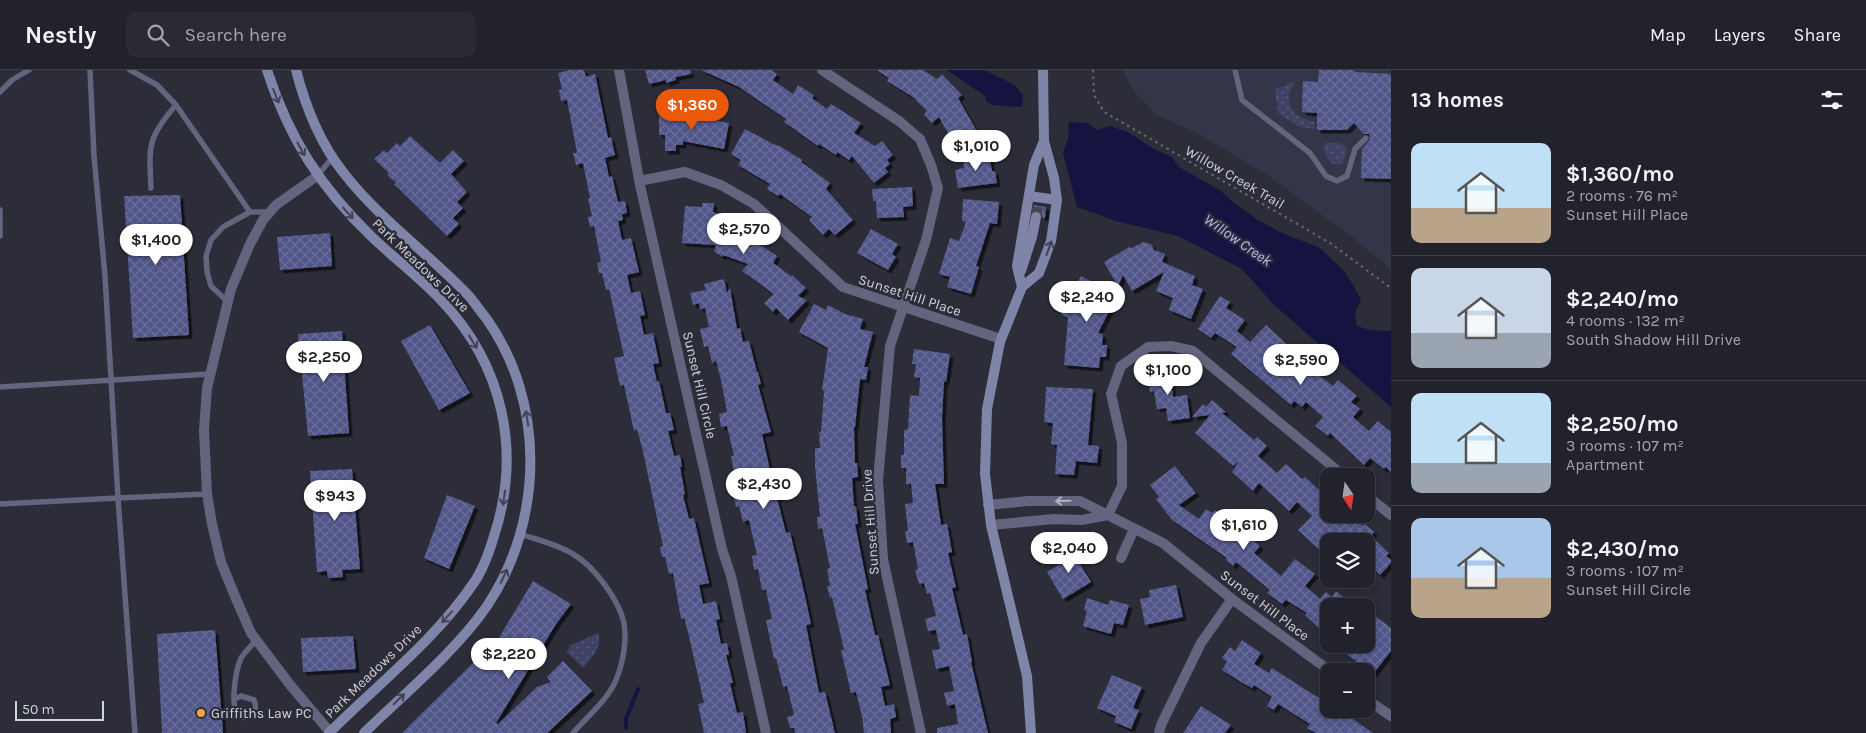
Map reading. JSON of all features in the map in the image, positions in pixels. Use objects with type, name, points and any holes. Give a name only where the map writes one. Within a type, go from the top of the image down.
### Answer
[{"type":"main road","name":"Park Meadows Drive","points":[[267,70],[291,131],[317,176],[348,213],[440,299],[464,327],[485,361],[496,389],[504,420],[507,476],[502,513],[487,558],[475,582],[432,634],[331,733]]},
{"type":"main road","name":"Park Meadows Drive","points":[[296,70],[313,121],[333,158],[364,197],[471,298],[496,333],[506,351],[518,382],[527,416],[530,452],[528,497],[520,534],[502,580],[486,607],[466,632],[442,658],[364,733]]},
{"type":"main road","points":[[1032,733],[1027,676],[991,525],[985,474],[987,409],[1001,339],[1022,287],[1039,273],[1051,241],[1053,229],[1057,200],[1054,178],[1044,142],[1043,70]]},
{"type":"main road","points":[[1022,287],[1017,266],[1036,200],[1034,165],[1044,142]]},
{"type":"main road","points":[[1036,200],[1057,200]]},
{"type":"main road","points":[[1020,276],[1035,222],[1053,229]]},
{"type":"street","name":"Sunset Hill Circle","points":[[619,70],[639,181],[722,549],[731,576],[766,733]]},
{"type":"street","points":[[822,70],[898,121],[920,139],[932,165],[938,188],[926,240],[903,308]]},
{"type":"street","name":"Sunset Hill Place","points":[[639,181],[685,172],[721,185],[754,204],[843,287],[1001,339]]},
{"type":"street","points":[[317,176],[276,205],[263,220],[250,244],[231,289],[207,388],[204,430],[207,494],[221,562],[251,633],[291,686],[331,733]]},
{"type":"street","name":"Sunset Hill Drive","points":[[903,308],[890,346],[878,480],[884,559],[921,733]]},
{"type":"street","points":[[991,525],[1054,519],[1082,520],[1108,515],[1122,486],[1122,443],[1112,394],[1121,366],[1148,347],[1170,346],[1193,351],[1334,468]]},
{"type":"street","name":"Sunset Hill Place","points":[[988,505],[1028,501],[1080,501],[1163,543],[1232,599],[1320,664]]},
{"type":"street","points":[[1375,502],[1391,515]]},
{"type":"street","points":[[1121,558],[1134,529]]},
{"type":"street","points":[[1159,733],[1161,725],[1201,643],[1232,599]]},
{"type":"street","points":[[1375,703],[1389,711]]},
{"type":"lane","points":[[0,92],[12,80],[29,70]]},
{"type":"lane","points":[[90,70],[94,156],[105,276],[118,498],[135,733]]},
{"type":"lane","points":[[130,70],[158,85],[176,105],[250,212]]},
{"type":"lane","points":[[1235,70],[1242,100],[1310,153],[1326,176],[1337,181],[1347,176],[1355,149],[1366,138]]},
{"type":"lane","points":[[151,188],[151,142],[159,124],[176,105]]},
{"type":"lane","points":[[317,176],[333,158]]},
{"type":"lane","points":[[0,210],[0,236]]},
{"type":"lane","points":[[228,302],[212,286],[207,272],[206,256],[212,240],[223,227],[250,212],[270,212]]},
{"type":"lane","points":[[0,387],[210,374]]},
{"type":"lane","points":[[0,504],[207,494]]},
{"type":"lane","points":[[520,534],[552,544],[574,554],[594,571],[613,597],[624,623],[625,640],[622,662],[616,681],[573,733]]},
{"type":"lane","points":[[235,699],[236,672],[242,658],[256,640]]},
{"type":"path","name":"Willow Creek Trail","points":[[1093,70],[1094,95],[1104,112],[1330,243],[1391,288]]},
{"type":"shaded area","points":[[1123,70],[1391,70],[1391,269],[1352,237],[1269,176],[1197,133],[1155,114],[1133,90]]},
{"type":"shaded area","points":[[1294,82],[1289,95],[1289,103],[1293,111],[1301,117],[1315,122],[1315,129],[1300,127],[1278,113],[1275,89]]},
{"type":"shaded area","points":[[1325,143],[1339,143],[1345,146],[1347,152],[1342,163],[1336,165],[1329,161],[1323,149]]},
{"type":"shaded area","points":[[598,633],[598,647],[583,668],[566,651],[569,649],[569,646]]},
{"type":"water","points":[[947,70],[984,70],[1015,85],[1023,95],[1022,107],[992,105],[986,101],[985,96]]},
{"type":"water","name":"Willow Creek","points":[[1069,122],[1087,123],[1097,130],[1110,126],[1128,132],[1152,148],[1172,157],[1179,167],[1221,191],[1258,220],[1280,232],[1320,248],[1345,272],[1361,299],[1355,314],[1357,326],[1370,330],[1391,331],[1391,407],[1273,304],[1242,269],[1178,236],[1116,221],[1077,207],[1063,153],[1068,138]]},
{"type":"building","points":[[570,70],[584,70],[586,77],[595,74],[608,138],[611,137],[615,155],[605,158],[609,177],[612,176],[618,202],[625,201],[627,213],[622,214],[623,220],[618,221],[622,240],[631,238],[639,272],[627,275],[631,293],[640,291],[645,315],[640,316],[644,335],[653,333],[659,363],[653,364],[657,382],[659,381],[666,413],[670,413],[674,430],[668,431],[674,456],[680,455],[682,467],[680,467],[685,494],[683,495],[689,519],[694,518],[709,583],[699,585],[703,604],[716,601],[720,619],[716,620],[721,644],[727,643],[729,655],[726,655],[733,683],[730,683],[737,713],[743,712],[746,733],[704,733],[698,704],[704,703],[689,636],[684,618],[681,619],[673,573],[669,574],[665,557],[662,557],[660,547],[663,546],[642,447],[637,430],[634,431],[624,385],[620,386],[614,358],[624,356],[609,289],[606,290],[602,273],[599,273],[597,263],[601,262],[594,226],[590,227],[588,217],[592,216],[583,163],[576,165],[573,153],[577,153],[567,100],[561,101],[559,90],[562,89],[558,73]]},
{"type":"building","points":[[645,70],[690,70],[691,74],[676,77],[676,80],[666,83],[666,80],[649,84]]},
{"type":"building","points":[[701,70],[771,70],[777,74],[773,80],[793,94],[798,85],[814,95],[812,98],[827,109],[831,104],[861,123],[854,133],[875,146],[882,141],[893,155],[887,160],[890,164],[885,168],[888,172],[874,183],[852,156],[849,160],[837,152],[836,155],[819,144],[818,146],[784,122],[786,119],[739,87]]},
{"type":"building","points":[[877,70],[923,70],[937,79],[942,74],[962,95],[958,98],[979,135],[949,152],[942,139],[949,135],[939,117],[932,123],[924,114],[927,111],[913,97],[887,81],[889,78]]},
{"type":"building","points":[[1319,70],[1353,70],[1355,72],[1391,74],[1391,179],[1361,178],[1362,149],[1370,140],[1369,134],[1364,134],[1354,123],[1347,130],[1317,130],[1317,113],[1302,112],[1303,81],[1318,82]]},
{"type":"building","points":[[683,114],[729,123],[724,149],[683,141],[683,145],[676,145],[676,151],[665,151],[665,135],[659,135],[659,116],[683,116]]},
{"type":"building","points":[[745,129],[778,145],[802,160],[801,162],[830,183],[826,189],[853,220],[835,235],[829,229],[823,235],[809,220],[812,217],[780,194],[778,196],[767,189],[770,184],[738,165],[741,160],[731,154]]},
{"type":"building","points":[[410,136],[440,163],[453,150],[464,161],[451,174],[467,192],[457,202],[463,208],[453,218],[459,224],[447,236],[394,184],[396,183],[387,175],[389,173],[374,159],[384,150],[387,153],[397,143],[400,146]]},
{"type":"building","points":[[989,155],[992,171],[995,171],[997,183],[958,188],[955,170],[964,168],[963,158]]},
{"type":"building","points":[[912,187],[913,206],[903,207],[904,217],[877,218],[876,201],[873,201],[872,189]]},
{"type":"building","points":[[180,195],[189,335],[133,338],[124,196]]},
{"type":"building","points":[[963,199],[999,202],[997,224],[990,223],[976,266],[979,267],[971,294],[947,287],[950,277],[939,274],[950,238],[959,241],[966,222],[962,221]]},
{"type":"building","points":[[702,203],[714,203],[713,212],[745,224],[742,233],[777,256],[773,263],[792,275],[806,288],[798,296],[807,300],[788,320],[776,308],[773,312],[764,303],[774,294],[742,271],[748,264],[723,255],[722,257],[714,251],[716,245],[682,243],[685,206],[702,207]]},
{"type":"building","points":[[1034,205],[1046,207],[1045,218],[1043,218],[1040,212],[1033,211]]},
{"type":"building","points":[[871,229],[898,244],[892,254],[896,257],[888,270],[857,253]]},
{"type":"building","points":[[330,233],[332,266],[280,270],[277,237]]},
{"type":"building","points":[[1143,242],[1151,244],[1154,250],[1165,254],[1162,262],[1195,276],[1192,285],[1203,289],[1191,319],[1169,310],[1173,298],[1156,291],[1164,272],[1132,291],[1123,275],[1118,286],[1104,262],[1129,247],[1132,248]]},
{"type":"building","points":[[1081,276],[1096,284],[1098,281],[1116,290],[1111,298],[1115,300],[1098,333],[1103,334],[1102,345],[1107,345],[1106,357],[1100,357],[1099,368],[1064,365],[1068,318],[1061,314]]},
{"type":"building","points":[[724,279],[727,293],[730,288],[737,329],[740,328],[743,342],[749,341],[761,384],[758,385],[771,432],[762,434],[770,470],[772,469],[774,478],[777,477],[781,497],[777,498],[786,533],[790,532],[805,596],[811,624],[806,625],[819,693],[825,692],[835,733],[795,733],[794,728],[790,728],[787,717],[794,715],[787,686],[783,687],[776,658],[774,659],[766,620],[772,619],[766,590],[762,590],[758,569],[754,570],[752,556],[757,555],[749,520],[743,522],[739,506],[736,507],[733,494],[738,493],[731,456],[734,456],[727,426],[721,427],[719,414],[727,412],[721,380],[716,361],[712,363],[708,346],[704,347],[700,329],[709,327],[705,308],[700,309],[699,303],[693,305],[690,293],[706,290],[704,284]]},
{"type":"building","points":[[1220,296],[1230,302],[1226,308],[1245,320],[1237,331],[1250,342],[1266,325],[1291,348],[1285,355],[1313,377],[1316,373],[1333,386],[1338,380],[1357,396],[1351,402],[1360,409],[1353,417],[1369,431],[1378,421],[1391,432],[1391,472],[1370,458],[1364,465],[1330,433],[1328,436],[1315,426],[1323,417],[1306,402],[1302,407],[1294,401],[1291,405],[1231,354],[1237,347],[1215,333],[1211,338],[1198,329]]},
{"type":"building","points":[[814,304],[826,310],[828,305],[845,314],[863,319],[860,329],[873,332],[864,367],[868,367],[866,380],[860,379],[854,427],[855,463],[857,463],[858,477],[852,478],[854,507],[856,506],[858,524],[855,524],[868,589],[865,590],[875,635],[878,635],[890,685],[881,687],[885,706],[894,704],[896,717],[890,719],[891,733],[864,733],[856,692],[851,693],[841,650],[844,650],[832,597],[830,598],[827,586],[830,586],[827,569],[830,568],[822,528],[818,529],[817,517],[820,517],[815,448],[820,448],[819,432],[821,432],[824,391],[822,390],[828,348],[799,332]]},
{"type":"building","points":[[430,325],[470,393],[439,410],[401,341]]},
{"type":"building","points":[[342,331],[349,433],[308,436],[298,334]]},
{"type":"building","points":[[914,349],[950,354],[946,382],[944,381],[942,418],[944,484],[935,484],[941,525],[947,524],[952,552],[948,553],[956,587],[952,588],[963,635],[967,634],[971,662],[988,733],[937,733],[937,728],[958,724],[955,704],[947,706],[944,693],[954,691],[949,666],[936,669],[932,650],[940,649],[936,630],[928,631],[925,619],[936,616],[930,593],[927,594],[924,583],[919,584],[915,570],[918,569],[913,542],[907,543],[905,531],[908,531],[905,504],[913,503],[911,484],[906,484],[906,468],[901,468],[901,455],[904,455],[904,430],[908,429],[910,395],[919,396],[920,378],[914,377],[916,364],[912,364]]},
{"type":"building","points":[[1170,368],[1173,397],[1187,395],[1190,418],[1168,421],[1166,408],[1157,409],[1154,391],[1150,392],[1148,378],[1154,377],[1153,370]]},
{"type":"building","points":[[1046,387],[1093,389],[1088,445],[1099,446],[1097,463],[1076,461],[1074,475],[1055,474],[1057,445],[1051,444],[1053,423],[1044,422]]},
{"type":"building","points":[[1212,400],[1226,412],[1222,413],[1254,440],[1257,437],[1267,446],[1258,456],[1277,473],[1286,464],[1302,479],[1305,477],[1320,491],[1320,523],[1360,523],[1363,526],[1365,524],[1374,532],[1320,533],[1320,550],[1298,530],[1312,516],[1297,502],[1289,511],[1259,483],[1253,491],[1232,472],[1239,461],[1233,466],[1195,433],[1210,415],[1192,417],[1203,404],[1206,407]]},
{"type":"building","points":[[1175,466],[1196,493],[1179,505],[1199,519],[1206,509],[1212,513],[1215,510],[1226,517],[1221,524],[1236,534],[1240,529],[1260,546],[1254,553],[1281,576],[1295,559],[1315,574],[1305,586],[1320,599],[1320,629],[1305,615],[1307,613],[1286,600],[1282,604],[1267,593],[1270,590],[1236,562],[1233,566],[1226,560],[1227,558],[1172,520],[1156,499],[1159,497],[1150,485]]},
{"type":"building","points":[[352,469],[360,569],[342,570],[343,577],[328,578],[327,571],[317,572],[310,471]]},
{"type":"building","points":[[447,495],[475,506],[449,569],[424,558]]},
{"type":"building","points":[[1375,540],[1389,553],[1386,556],[1391,560],[1391,563],[1380,575],[1375,570]]},
{"type":"building","points":[[1070,547],[1091,582],[1063,599],[1047,572],[1062,563],[1057,555]]},
{"type":"building","points":[[533,581],[571,604],[556,624],[496,723],[498,724],[537,687],[551,682],[547,677],[563,661],[592,691],[547,733],[402,733],[476,660],[482,666]]},
{"type":"building","points":[[1176,585],[1183,617],[1145,625],[1140,599],[1150,597],[1149,590]]},
{"type":"building","points":[[1336,591],[1344,598],[1321,598],[1326,592],[1332,597]]},
{"type":"building","points":[[1087,598],[1108,605],[1110,600],[1129,605],[1123,625],[1114,623],[1111,634],[1083,626],[1087,611],[1084,610]]},
{"type":"building","points":[[1375,616],[1391,628],[1391,651],[1375,671],[1375,663],[1358,663],[1345,653],[1375,653]]},
{"type":"building","points":[[215,630],[223,733],[162,733],[157,634]]},
{"type":"building","points":[[353,636],[356,669],[303,672],[301,638]]},
{"type":"building","points":[[1242,640],[1261,653],[1254,664],[1269,673],[1272,668],[1320,698],[1320,718],[1351,718],[1373,733],[1316,733],[1307,728],[1310,724],[1278,704],[1274,710],[1267,706],[1272,697],[1254,685],[1252,688],[1222,670],[1227,662],[1222,658],[1230,647],[1235,651]]},
{"type":"building","points":[[1112,675],[1142,687],[1133,708],[1139,710],[1131,729],[1114,722],[1116,716],[1097,708]]},
{"type":"building","points":[[1201,706],[1231,725],[1225,733],[1183,733]]},
{"type":"waterway","points":[[626,728],[626,719],[638,689]]},
{"type":"tunnel","points":[[1036,217],[1038,206]]},
{"type":"place","name":"Griffiths Law PC","points":[[201,713]]}]
